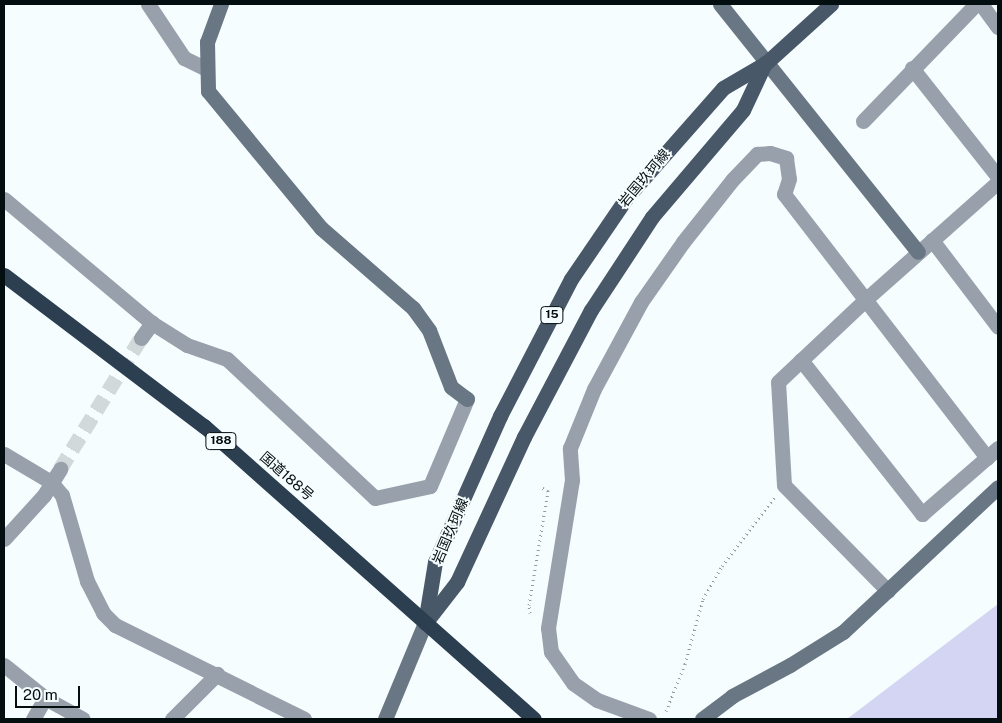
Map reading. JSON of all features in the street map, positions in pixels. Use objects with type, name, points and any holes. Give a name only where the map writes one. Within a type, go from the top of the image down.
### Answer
[{"type":"highway","name":"国道188号","points":[[4,275],[204,426],[534,719]]},
{"type":"main road","name":"岩国玖珂線","points":[[425,623],[435,562],[500,416],[571,278],[627,197],[717,95],[766,63],[831,4]]},
{"type":"main road","name":"岩国玖珂線","points":[[425,623],[458,582],[524,437],[591,310],[652,216],[743,110],[766,63]]},
{"type":"street","points":[[148,4],[184,58],[207,69]]},
{"type":"street","points":[[4,199],[152,323],[187,344],[227,360],[375,498],[430,486],[466,399],[451,386],[429,330],[413,308],[322,228],[208,91],[207,42],[221,4]]},
{"type":"street","points":[[720,4],[918,252]]},
{"type":"street","points":[[862,121],[976,4]]},
{"type":"street","points":[[981,4],[998,26]]},
{"type":"street","points":[[912,68],[998,177]]},
{"type":"street","points":[[649,719],[597,700],[573,684],[551,652],[548,628],[572,480],[570,448],[594,389],[646,295],[732,179],[757,154],[770,153],[786,158],[789,179],[784,194],[865,300],[993,453],[922,514],[801,360]]},
{"type":"street","points":[[888,592],[784,485],[778,382],[865,300],[998,182]]},
{"type":"street","points":[[932,240],[998,327]]},
{"type":"street","points":[[142,338],[152,323]]},
{"type":"street","points":[[4,454],[51,482],[62,495],[69,511],[76,550],[102,612],[115,625],[217,674],[304,719]]},
{"type":"street","points":[[4,539],[60,469]]},
{"type":"street","points":[[702,719],[732,696],[790,665],[843,632],[888,592],[998,487]]},
{"type":"street","points":[[385,719],[425,623]]},
{"type":"street","points":[[4,665],[44,698],[83,719]]},
{"type":"street","points":[[172,719],[217,674]]},
{"type":"street","points":[[33,719],[44,698]]},
{"type":"path","points":[[666,711],[685,664],[703,599],[722,566],[784,485]]},
{"type":"water","points":[[998,604],[998,719],[847,719]]},
{"type":"tunnel","points":[[60,469],[141,338]]}]
